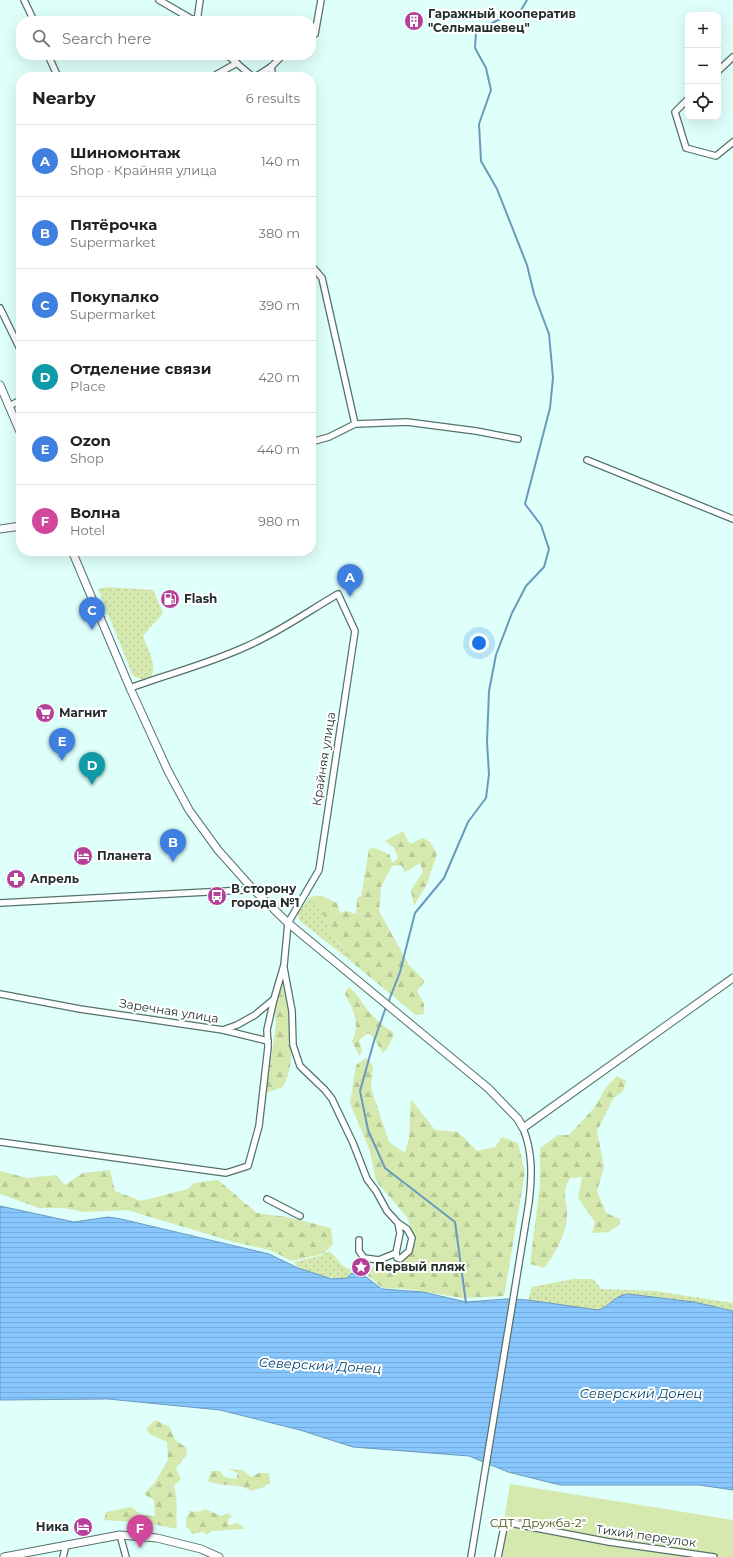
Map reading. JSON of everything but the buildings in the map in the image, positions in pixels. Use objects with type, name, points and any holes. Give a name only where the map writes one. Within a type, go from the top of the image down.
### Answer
[{"type":"street","points":[[24,0],[32,16]]},
{"type":"street","points":[[159,0],[187,16]]},
{"type":"street","points":[[197,16],[200,0]]},
{"type":"street","points":[[316,28],[321,0]]},
{"type":"street","points":[[721,68],[733,57]]},
{"type":"street","points":[[50,60],[56,72]]},
{"type":"street","points":[[233,60],[248,72]]},
{"type":"street","points":[[262,72],[271,67],[278,60]]},
{"type":"street","points":[[221,72],[237,63]]},
{"type":"street","points":[[271,67],[272,72]]},
{"type":"street","points":[[685,102],[675,112],[686,148],[716,156],[733,142]]},
{"type":"street","points":[[316,271],[322,278],[354,424]]},
{"type":"street","points":[[0,308],[16,341]]},
{"type":"street","points":[[0,386],[16,422]]},
{"type":"street","points":[[9,406],[16,402]]},
{"type":"street","points":[[316,441],[329,437],[354,424],[408,422],[476,431],[518,439]]},
{"type":"street","points":[[588,460],[733,519]]},
{"type":"street","points":[[0,529],[16,527]]},
{"type":"street","points":[[74,556],[130,688],[189,810],[218,850],[251,887],[288,923],[488,1088],[518,1119],[529,1143],[532,1181],[526,1225],[471,1557]]},
{"type":"street","name":"Крайняя улица","points":[[130,688],[219,659],[246,647],[279,631],[338,594],[355,631],[319,870],[288,923]]},
{"type":"street","points":[[0,903],[245,890],[251,887]]},
{"type":"street","points":[[0,1142],[226,1173],[248,1166],[259,1126],[265,1083],[268,1041],[267,1030],[284,965],[288,923]]},
{"type":"street","points":[[284,965],[292,1011],[293,1045],[300,1066],[326,1090],[332,1099],[353,1143],[367,1179],[387,1210],[398,1223],[407,1229],[412,1238],[411,1246],[405,1255],[400,1259],[397,1258],[396,1253],[400,1234],[398,1223]]},
{"type":"street","points":[[523,1128],[733,978]]},
{"type":"street","name":"Заречная улица","points":[[0,994],[80,1009],[223,1030],[237,1026],[253,1016],[274,999]]},
{"type":"street","points":[[223,1030],[268,1041]]},
{"type":"street","points":[[267,1199],[300,1216]]},
{"type":"street","points":[[359,1240],[359,1251],[364,1258],[379,1260],[396,1253]]},
{"type":"street","name":"Тихий переулок","points":[[498,1557],[505,1522],[609,1542],[714,1557]]},
{"type":"street","points":[[120,1535],[126,1557]]},
{"type":"street","points":[[4,1557],[120,1535],[157,1538],[201,1549],[219,1557]]},
{"type":"street","points":[[63,1557],[66,1545]]},
{"type":"green space","points":[[107,587],[153,590],[163,613],[143,636],[153,662],[153,672],[151,677],[143,680],[133,676],[98,589]]},
{"type":"green space","points":[[403,831],[410,844],[423,838],[430,842],[437,854],[427,884],[414,906],[411,890],[423,872],[420,863],[405,872],[401,865],[392,866],[381,887],[379,911],[409,965],[425,981],[417,991],[424,1004],[424,1014],[416,1015],[348,959],[347,953],[331,933],[323,914],[309,898],[313,896],[323,897],[337,903],[340,913],[347,911],[356,914],[357,898],[361,896],[369,849],[375,848],[390,855],[392,863],[398,858],[394,848],[385,841]]},
{"type":"green space","points":[[309,898],[323,914],[331,933],[347,953],[348,959],[299,920],[298,912]]},
{"type":"green space","points":[[284,983],[291,1022],[291,1062],[283,1087],[266,1093],[276,1024],[276,1003],[279,992]]},
{"type":"green space","points":[[348,987],[356,994],[375,1018],[394,1033],[389,1046],[383,1053],[373,1037],[368,1033],[359,1040],[362,1051],[359,1056],[352,1041],[355,1035],[356,1023],[351,1005],[345,994]]},
{"type":"green space","points":[[366,1058],[373,1066],[371,1088],[389,1142],[405,1153],[409,1138],[411,1099],[435,1130],[458,1132],[477,1151],[495,1147],[502,1137],[518,1143],[525,1172],[504,1296],[463,1298],[408,1289],[383,1288],[368,1276],[373,1267],[385,1270],[389,1264],[403,1261],[416,1240],[407,1217],[376,1181],[370,1151],[350,1103],[356,1065]]},
{"type":"green space","points":[[617,1076],[626,1081],[623,1091],[613,1099],[597,1131],[604,1167],[597,1191],[606,1213],[620,1219],[620,1224],[609,1232],[592,1233],[595,1222],[578,1198],[582,1177],[570,1178],[565,1189],[567,1217],[565,1231],[559,1244],[544,1268],[530,1264],[540,1185],[540,1148],[558,1135],[569,1135],[594,1108],[607,1086]]},
{"type":"green space","points":[[110,1170],[115,1191],[141,1201],[188,1189],[194,1183],[218,1180],[257,1213],[287,1217],[331,1228],[333,1244],[323,1254],[292,1261],[270,1250],[234,1242],[127,1210],[85,1212],[64,1208],[39,1208],[0,1194],[0,1171],[28,1178],[56,1175],[65,1185],[83,1173]]},
{"type":"green space","points":[[329,1251],[341,1264],[351,1271],[352,1273],[347,1278],[326,1277],[310,1273],[294,1262],[323,1255]]},
{"type":"green space","points":[[573,1279],[593,1279],[601,1289],[655,1291],[733,1303],[733,1311],[668,1298],[645,1297],[598,1310],[528,1300],[532,1287]]},
{"type":"green space","points":[[155,1420],[170,1427],[175,1440],[187,1448],[186,1456],[176,1468],[181,1479],[174,1486],[176,1497],[177,1529],[147,1523],[104,1520],[106,1512],[131,1507],[142,1515],[155,1516],[154,1500],[144,1494],[155,1482],[168,1460],[167,1442],[151,1435],[146,1429]]},
{"type":"green space","points":[[228,1469],[242,1470],[251,1477],[259,1473],[269,1473],[270,1482],[264,1487],[252,1491],[246,1488],[208,1481],[211,1471],[220,1471],[224,1477],[236,1479],[238,1473]]},
{"type":"green space","name":"СДТ \"Дружба-2\"","points":[[510,1484],[733,1520],[733,1557],[501,1557],[498,1556]]},
{"type":"green space","points":[[206,1509],[221,1516],[229,1513],[232,1517],[228,1519],[228,1525],[238,1523],[245,1529],[212,1531],[206,1535],[204,1532],[193,1534],[186,1526],[186,1518],[190,1511],[198,1512]]},
{"type":"water","name":"Северский Донец","points":[[0,1206],[74,1222],[108,1217],[121,1219],[269,1254],[298,1268],[332,1279],[347,1278],[352,1273],[366,1277],[382,1289],[423,1292],[466,1302],[507,1299],[528,1300],[598,1310],[615,1299],[628,1294],[694,1302],[733,1311],[733,1490],[699,1485],[560,1485],[508,1472],[469,1456],[353,1447],[300,1430],[220,1410],[108,1399],[0,1400]]},
{"type":"waterway","points":[[388,1003],[400,972],[415,913],[444,878],[468,822],[486,798],[489,774],[487,742],[489,691],[496,655],[512,613],[526,586],[544,567],[549,549],[541,525],[525,504],[550,408],[553,378],[549,334],[534,294],[527,265],[497,189],[481,161],[479,124],[491,90],[486,68],[475,48],[476,32],[521,10],[527,0]]},
{"type":"waterway","points":[[386,1007],[374,1041],[360,1091],[368,1130],[385,1168],[455,1222],[466,1303]]},
{"type":"place","name":"Гаражный кооператив \"Сельмашевец\"","points":[[414,21]]},
{"type":"place","name":"Шиномонтаж","points":[[350,597]]},
{"type":"place","name":"Flash","points":[[170,599]]},
{"type":"place","name":"Покупалко","points":[[92,630]]},
{"type":"place","name":"Магнит","points":[[45,713]]},
{"type":"place","name":"Ozon","points":[[62,761]]},
{"type":"place","name":"Отделение связи","points":[[92,785]]},
{"type":"place","name":"Планета","points":[[83,856]]},
{"type":"place","name":"Пятёрочка","points":[[173,862]]},
{"type":"place","name":"Апрель","points":[[16,879]]},
{"type":"place","name":"В сторону города №1","points":[[217,896]]},
{"type":"place","name":"Первый пляж","points":[[361,1267]]},
{"type":"place","name":"Ника","points":[[83,1527]]},
{"type":"place","name":"Волна","points":[[140,1548]]}]
